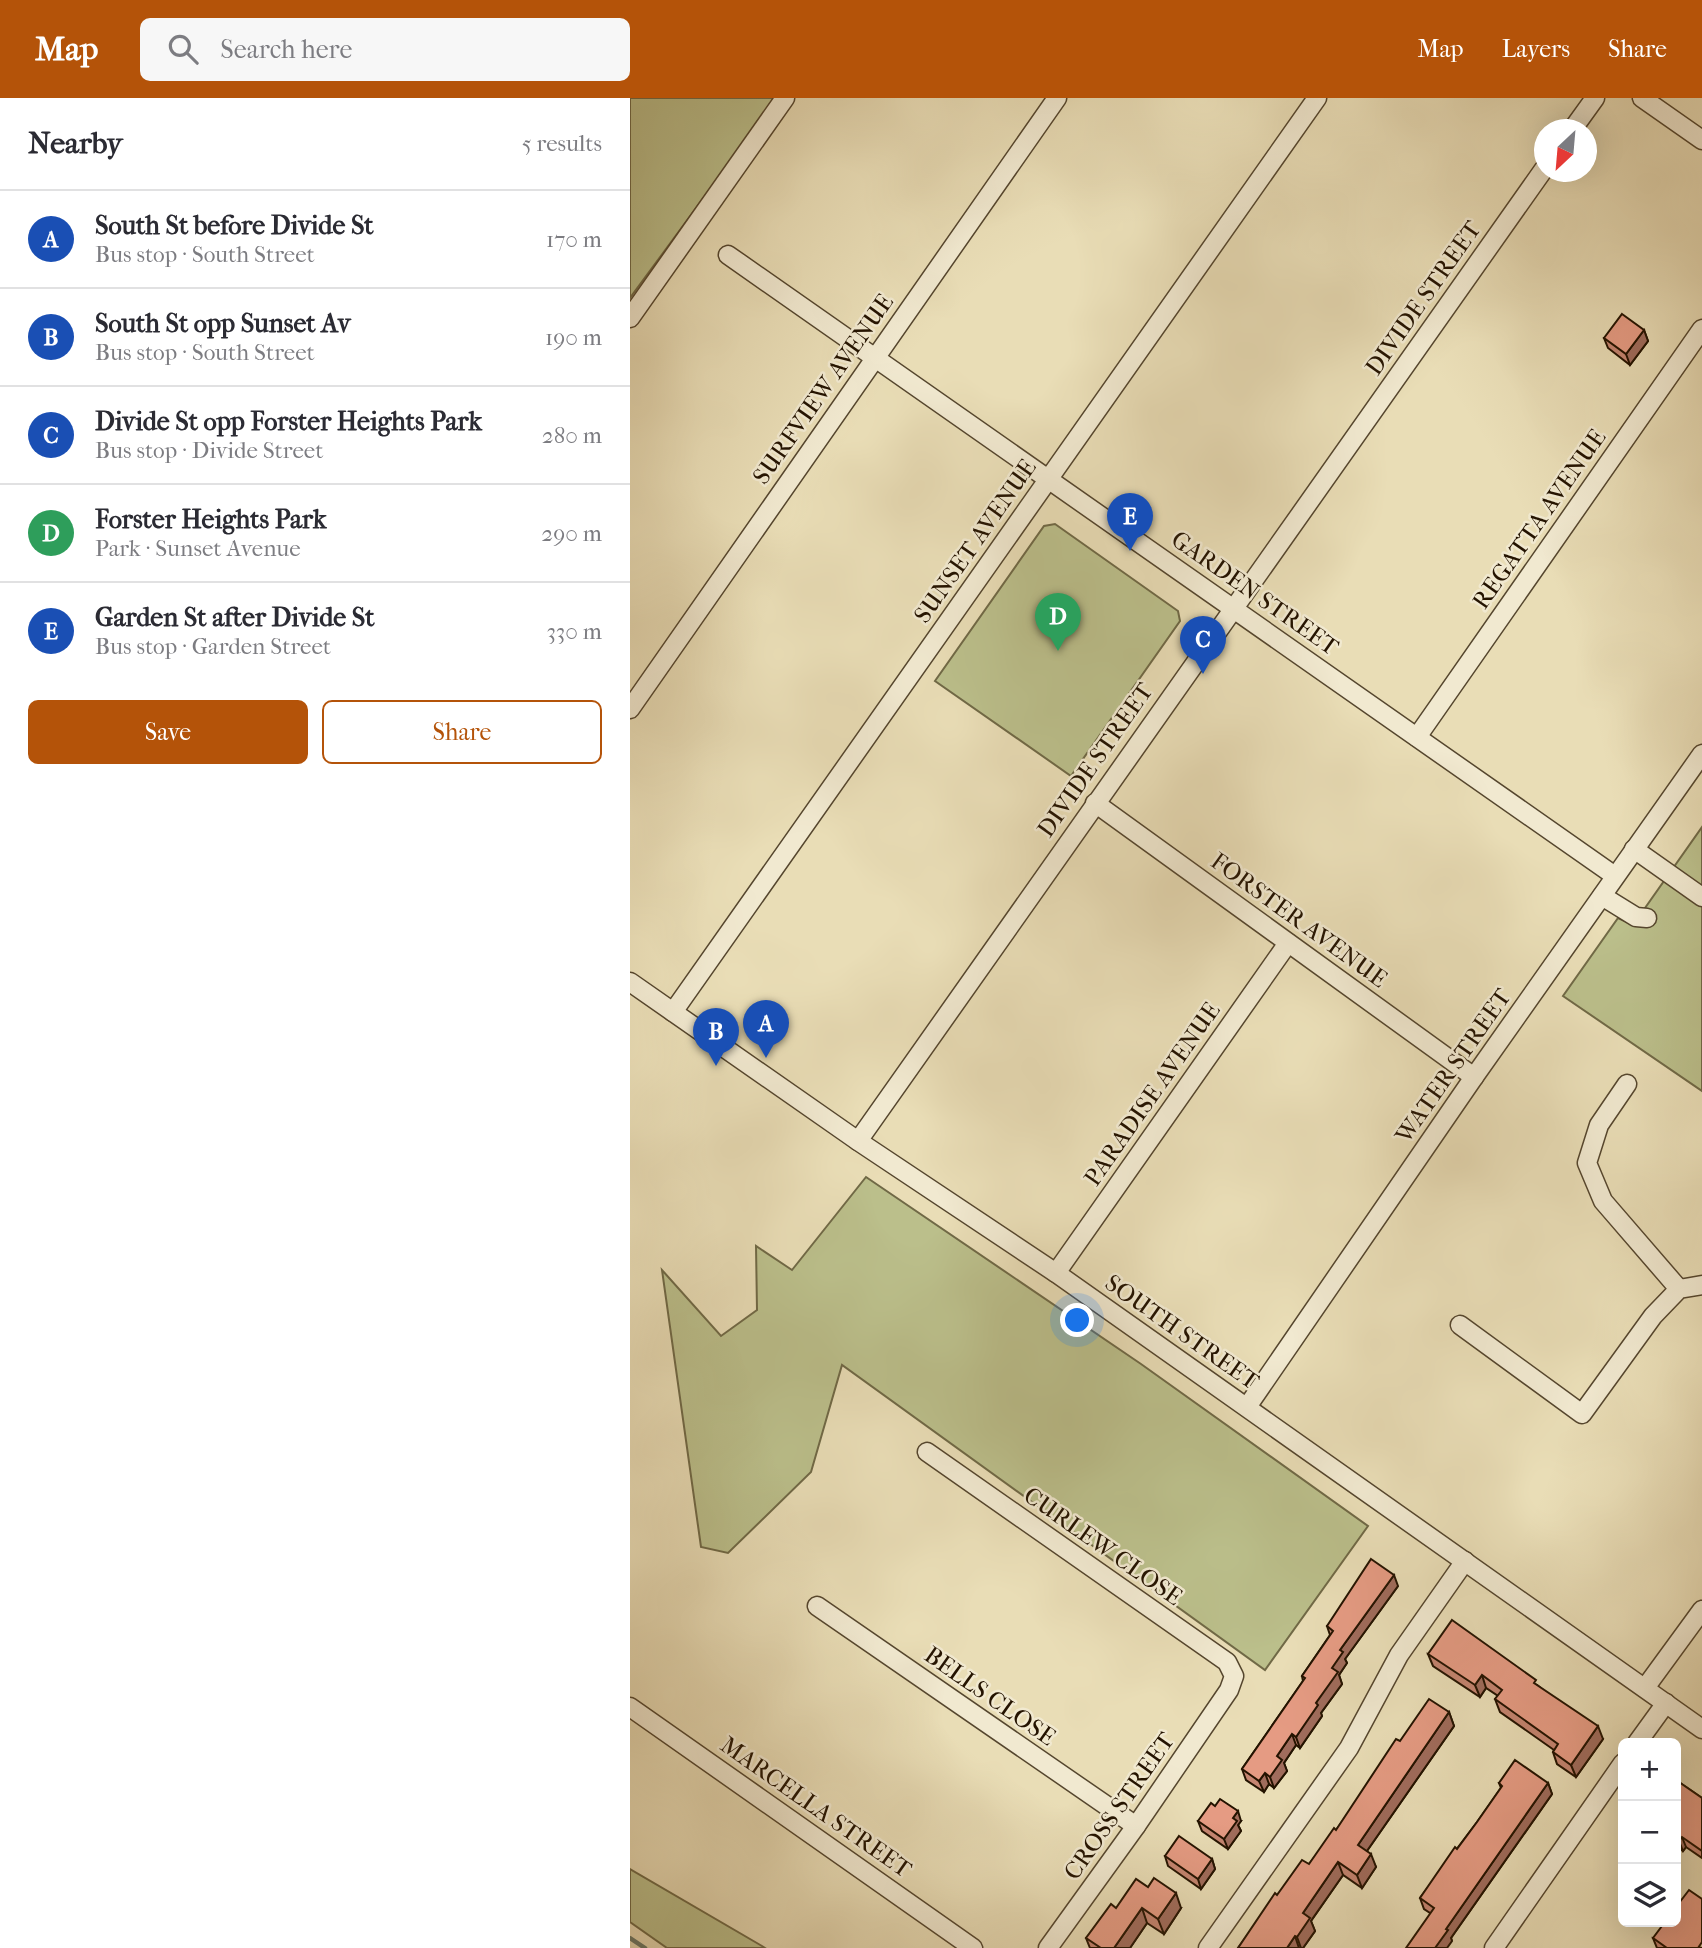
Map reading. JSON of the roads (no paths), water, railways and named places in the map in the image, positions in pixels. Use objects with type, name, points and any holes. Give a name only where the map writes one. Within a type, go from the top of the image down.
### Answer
[{"type":"street","points":[[630,318],[785,98]]},
{"type":"street","name":"SURFVIEW AVENUE","points":[[630,709],[1057,98]]},
{"type":"street","name":"SUNSET AVENUE","points":[[673,1012],[1317,98]]},
{"type":"street","points":[[1580,119],[1595,98]]},
{"type":"street","points":[[1642,98],[1702,140]]},
{"type":"street","name":"DIVIDE STREET","points":[[858,1141],[1536,182]]},
{"type":"street","name":"GARDEN STREET","points":[[728,255],[1615,876]]},
{"type":"street","name":"REGATTA AVENUE","points":[[1417,737],[1702,330]]},
{"type":"street","name":"WATER STREET","points":[[1247,1407],[1474,1077],[1702,754]]},
{"type":"street","name":"FORSTER AVENUE","points":[[1095,803],[1474,1077]]},
{"type":"street","points":[[1634,849],[1702,897]]},
{"type":"street","points":[[1602,896],[1636,917],[1647,918]]},
{"type":"street","name":"PARADISE AVENUE","points":[[1056,1273],[1288,943]]},
{"type":"street","name":"SOUTH STREET","points":[[630,982],[858,1141],[1056,1273],[1702,1728]]},
{"type":"street","points":[[1627,1084],[1599,1125],[1587,1163],[1603,1202],[1679,1289]]},
{"type":"street","points":[[1460,1325],[1582,1414],[1653,1317],[1679,1289],[1702,1285]]},
{"type":"street","name":"CURLEW CLOSE","points":[[927,1452],[1227,1662],[1234,1676],[1228,1690]]},
{"type":"street","points":[[1208,1948],[1349,1748],[1399,1655],[1465,1561]]},
{"type":"street","name":"BELLS CLOSE","points":[[817,1606],[1136,1826]]},
{"type":"street","points":[[1645,1688],[1702,1610]]},
{"type":"street","name":"CROSS STREET","points":[[1048,1948],[1136,1826],[1228,1690]]},
{"type":"street","points":[[1640,1738],[1665,1703]]},
{"type":"street","name":"MARCELLA STREET","points":[[630,1707],[973,1948]]},
{"type":"street","points":[[1494,1948],[1618,1770]]},
{"type":"waterway","points":[[630,1938],[645,1948]]},
{"type":"place","name":"Garden St after Divide St","points":[[1130,551]]},
{"type":"place","name":"Forster Heights Park","points":[[1058,651]]},
{"type":"place","name":"Divide St opp Forster Heights Park","points":[[1203,674]]},
{"type":"place","name":"South St before Divide St","points":[[766,1058]]},
{"type":"place","name":"South St opp Sunset Av","points":[[716,1066]]}]
